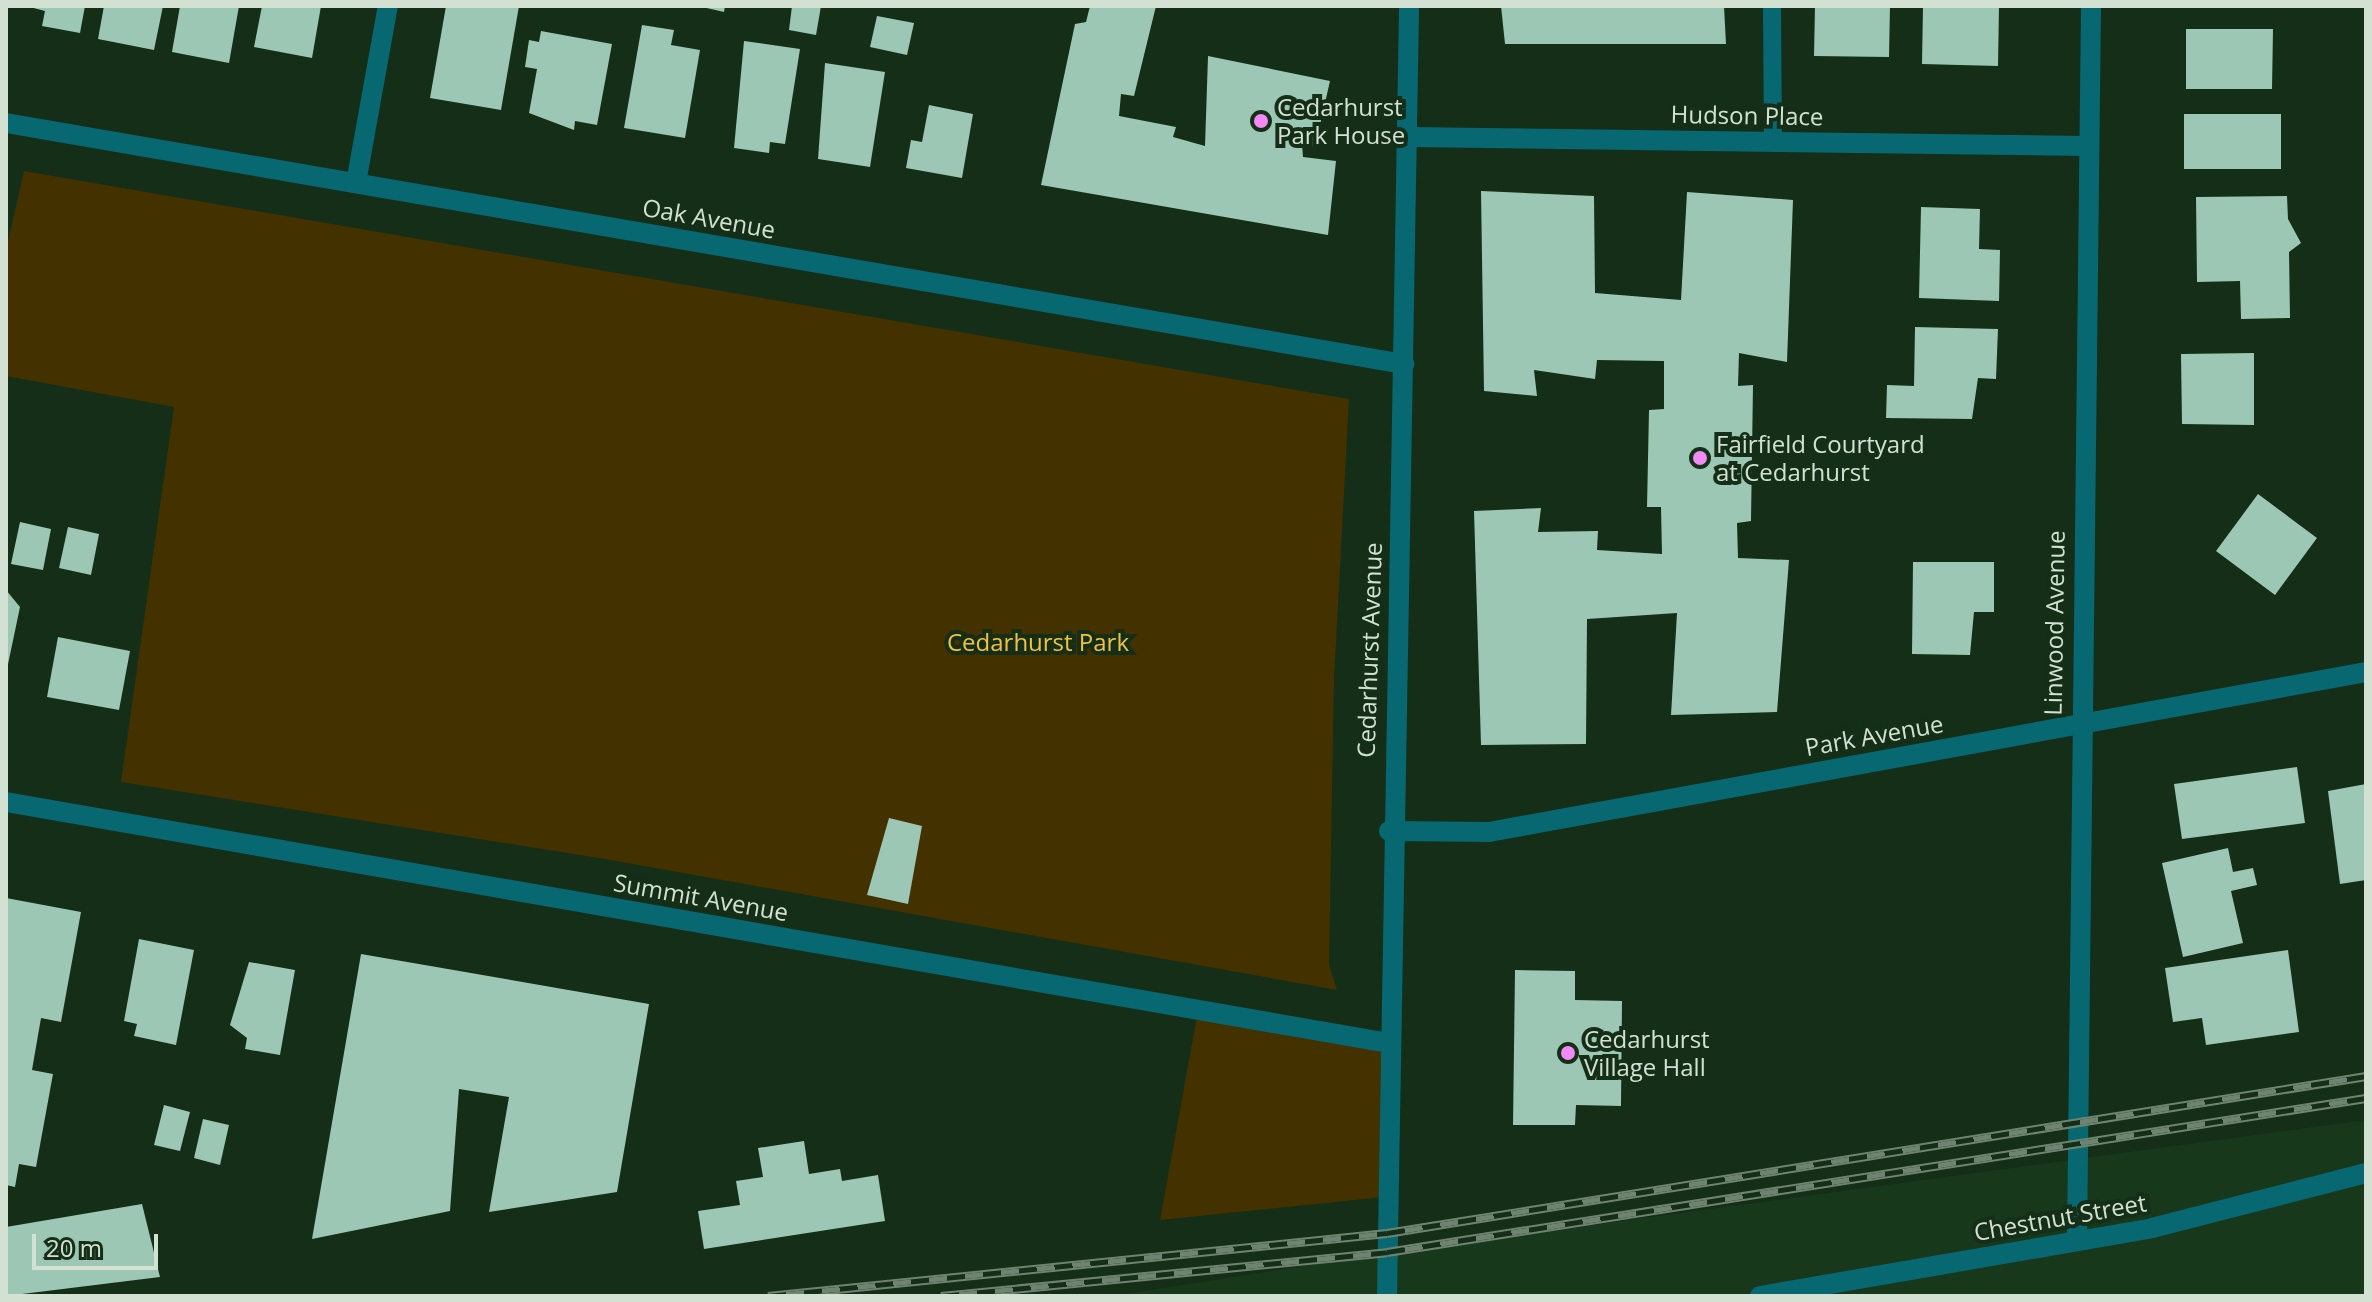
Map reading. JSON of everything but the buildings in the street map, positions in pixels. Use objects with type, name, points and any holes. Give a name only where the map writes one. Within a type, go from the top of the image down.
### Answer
[{"type":"street","points":[[356,183],[388,6]]},
{"type":"street","name":"Cedarhurst Avenue","points":[[1387,1296],[1389,831],[1404,364],[1409,6]]},
{"type":"street","name":"Linwood Avenue","points":[[2077,1241],[2079,725],[2091,6]]},
{"type":"street","name":"Oak Avenue","points":[[6,123],[1404,364]]},
{"type":"street","name":"Hudson Place","points":[[1407,137],[2087,146]]},
{"type":"street","name":"Park Avenue","points":[[1389,831],[1489,832],[2366,672]]},
{"type":"street","name":"Summit Avenue","points":[[6,802],[1388,1043]]},
{"type":"street","name":"Chestnut Street","points":[[1760,1296],[2077,1241],[2366,1173]]},
{"type":"lane","points":[[1772,6],[1773,142]]},
{"type":"shaded area","points":[[2366,1120],[2366,1296],[1112,1296],[1386,1253]]},
{"type":"green space","name":"Cedarhurst Park","points":[[24,171],[1349,399],[1334,680],[1329,965],[1337,990],[605,859],[121,782],[174,407],[6,376],[6,250]]},
{"type":"green space","points":[[1197,1016],[1382,1040],[1384,1197],[1160,1220]]},
{"type":"railway","points":[[768,1296],[1387,1233],[2366,1076]]},
{"type":"railway","points":[[941,1296],[1387,1252],[2366,1098]]},
{"type":"place","name":"Cedarhurst Park House","points":[[1261,121]]},
{"type":"place","name":"Fairfield Courtyard at Cedarhurst","points":[[1700,458]]},
{"type":"place","name":"Cedarhurst Village Hall","points":[[1568,1053]]}]
